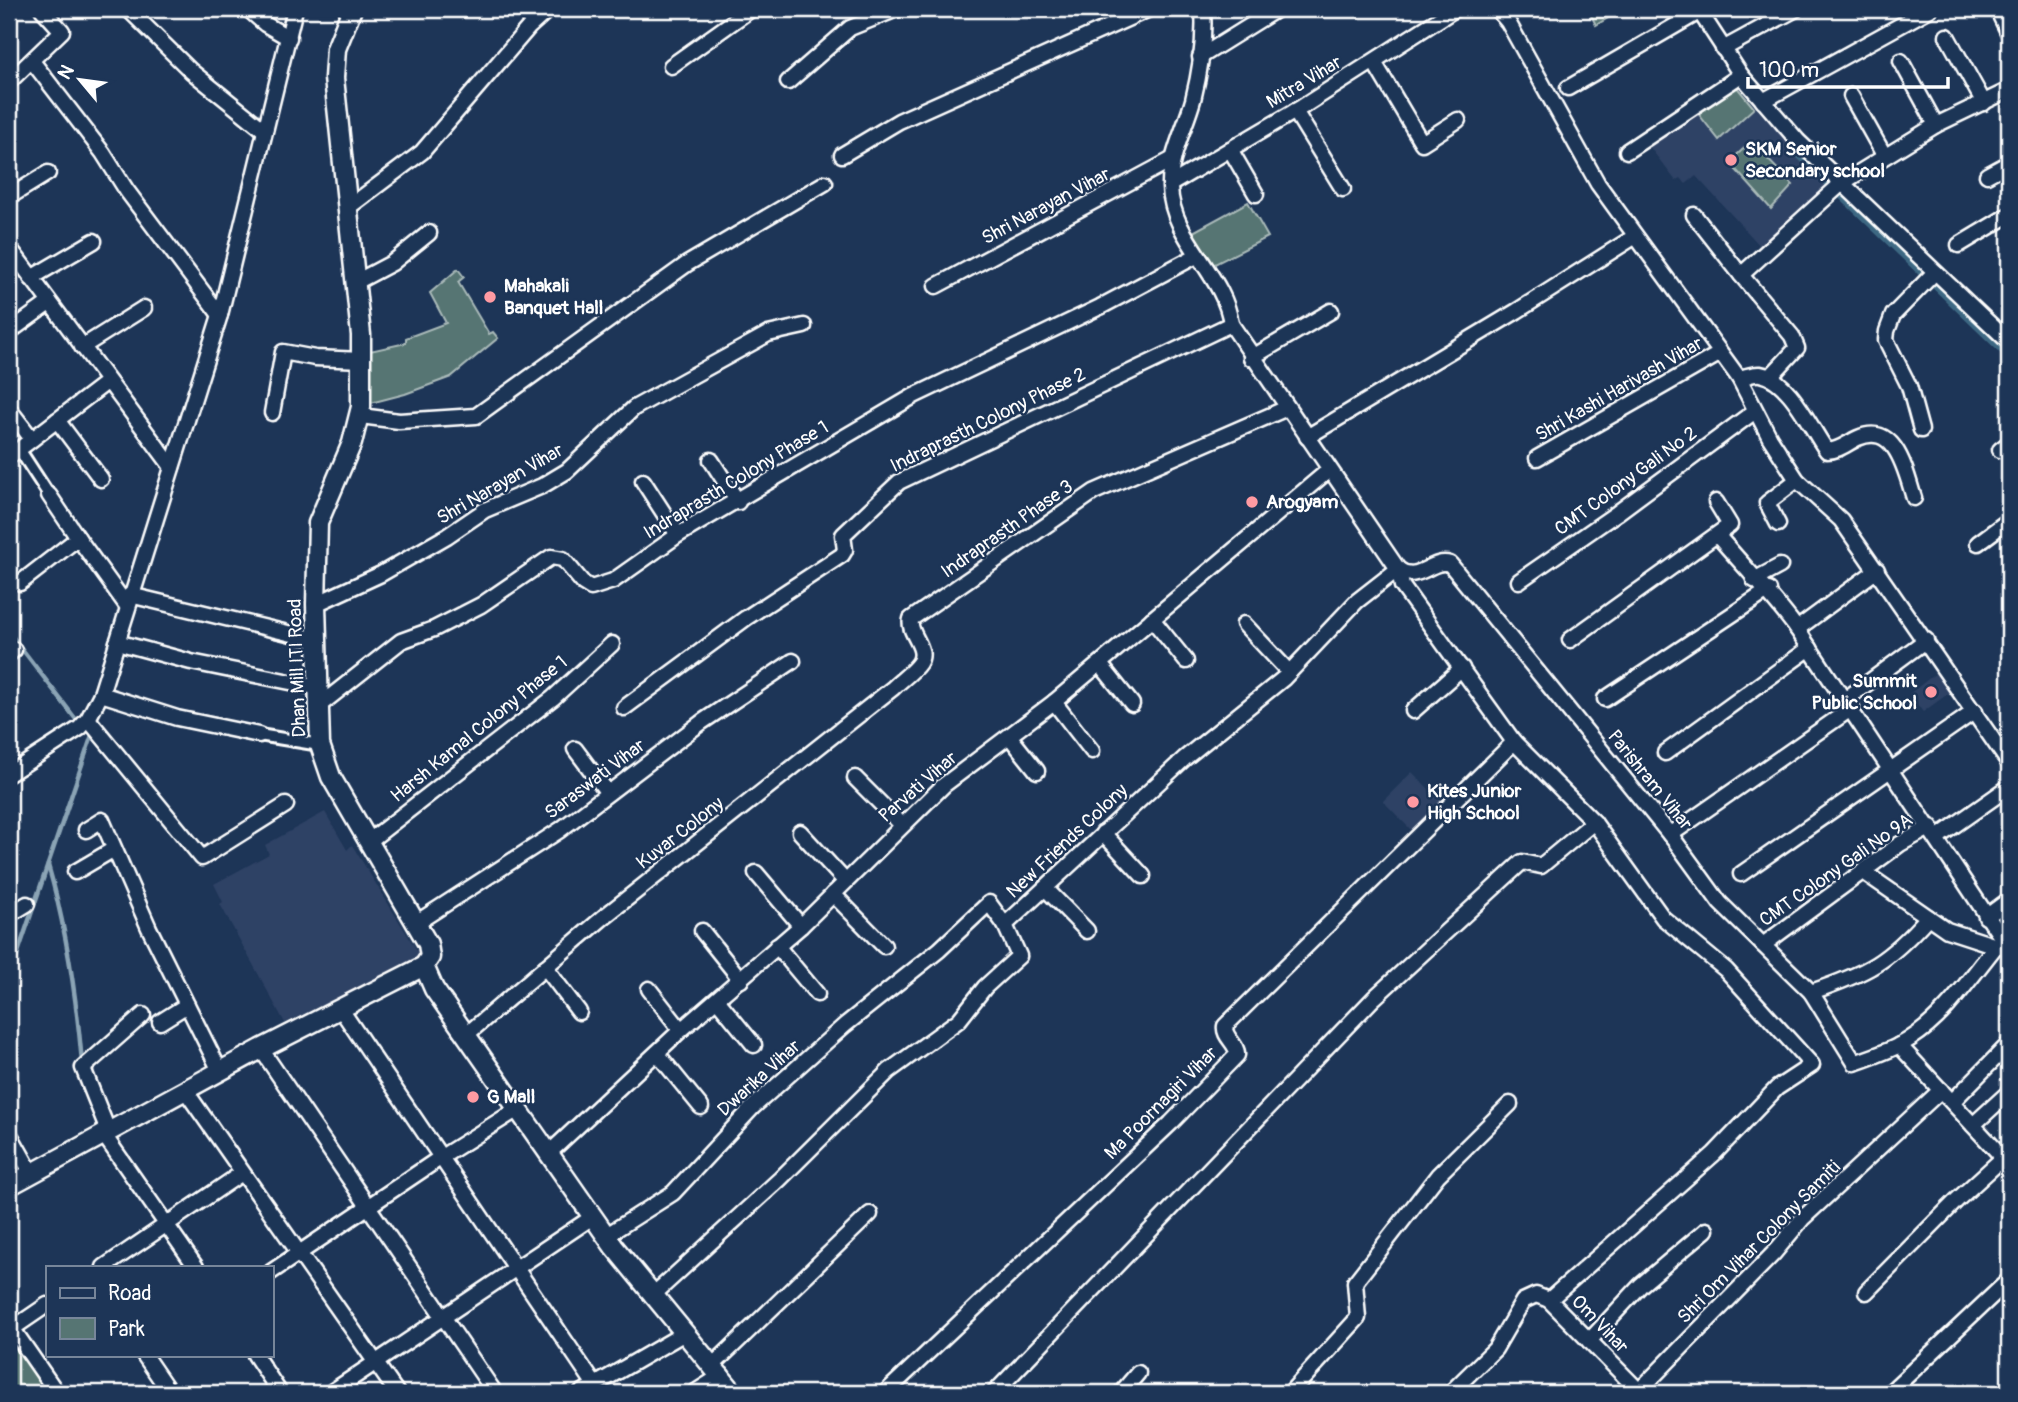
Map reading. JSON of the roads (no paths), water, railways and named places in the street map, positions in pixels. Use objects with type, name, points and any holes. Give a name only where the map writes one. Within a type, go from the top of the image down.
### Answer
[{"type":"street","points":[[9,82],[62,31],[42,9]]},
{"type":"street","points":[[128,9],[209,87],[264,130]]},
{"type":"street","points":[[248,9],[265,24],[289,38]]},
{"type":"street","points":[[93,724],[220,315],[295,9]]},
{"type":"street","name":"Dhan Mill ITI Road","points":[[352,9],[336,49],[334,78],[356,282],[362,360],[361,416],[318,523],[316,604],[320,745],[331,778],[428,944],[430,957],[424,966]]},
{"type":"street","points":[[349,207],[422,152],[461,111],[513,45],[549,9]]},
{"type":"street","points":[[671,66],[751,9]]},
{"type":"street","points":[[788,82],[850,28],[897,9]]},
{"type":"street","points":[[842,155],[899,121],[1149,9]]},
{"type":"street","points":[[1203,9],[1200,57],[1193,99],[1173,159],[1171,184],[1181,225],[1196,256],[1229,309],[1231,324],[1251,358],[1398,569],[1402,586],[1514,742],[1594,822],[1663,918],[1726,970],[1812,1065],[1777,1088],[1714,1154],[1549,1300]]},
{"type":"street","points":[[1200,57],[1277,9]]},
{"type":"street","name":"Mitra Vihar","points":[[1171,184],[1295,111],[1455,9]]},
{"type":"street","points":[[1497,9],[1514,33],[1598,184],[1739,378],[1755,411],[1797,480],[1841,520],[2009,763]]},
{"type":"street","points":[[1723,49],[1796,9]]},
{"type":"street","points":[[1763,101],[1930,9]]},
{"type":"street","points":[[1997,9],[2009,34]]},
{"type":"street","points":[[1568,88],[1697,12],[1723,49],[1738,78],[1763,101],[1838,186],[2009,342]]},
{"type":"street","points":[[1947,36],[1984,103]]},
{"type":"street","points":[[32,61],[103,153],[127,191],[220,315]]},
{"type":"street","points":[[1901,61],[1936,125]]},
{"type":"street","points":[[1374,62],[1422,143],[1458,120]]},
{"type":"street","points":[[1627,151],[1738,78]]},
{"type":"street","points":[[1741,275],[1838,186],[1936,125],[2009,90]]},
{"type":"street","points":[[1851,96],[1884,155]]},
{"type":"street","points":[[1295,111],[1343,189]]},
{"type":"street","points":[[1230,149],[1256,194]]},
{"type":"street","name":"Shri Narayan Vihar","points":[[936,286],[1173,159]]},
{"type":"street","points":[[1987,175],[2009,163]]},
{"type":"street","points":[[9,197],[48,173]]},
{"type":"street","points":[[361,416],[399,421],[476,416],[687,264],[825,183]]},
{"type":"street","points":[[1693,215],[1792,336],[1797,348],[1770,377]]},
{"type":"street","points":[[1959,245],[2009,215]]},
{"type":"street","points":[[356,282],[392,263],[429,233]]},
{"type":"street","points":[[1307,437],[1634,237]]},
{"type":"street","points":[[31,278],[94,241]]},
{"type":"street","points":[[9,247],[172,467]]},
{"type":"street","name":"Indraprasth Colony Phase 1","points":[[320,697],[401,641],[435,629],[481,605],[551,557],[562,559],[583,583],[591,588],[613,581],[678,536],[914,396],[1100,307],[1196,256]]},
{"type":"street","points":[[1921,430],[1909,386],[1886,340],[1893,315],[1933,275]]},
{"type":"street","points":[[9,332],[49,303]]},
{"type":"street","points":[[82,347],[144,308]]},
{"type":"street","points":[[1251,358],[1331,311]]},
{"type":"street","name":"Indraprasth Colony Phase 2","points":[[624,708],[746,618],[842,555],[845,550],[843,535],[899,482],[1231,324]]},
{"type":"street","name":"Shri Narayan Vihar","points":[[316,604],[381,574],[447,536],[485,510],[542,486],[567,471],[634,408],[768,334],[804,326]]},
{"type":"street","points":[[272,413],[283,352],[315,358],[362,360]]},
{"type":"street","name":"Shri Kashi Harivash Vihar","points":[[1537,458],[1719,354]]},
{"type":"street","points":[[1739,378],[1757,373],[1770,377],[1800,408],[1827,451],[1835,451],[1860,437],[1871,435],[1899,450],[1914,498]]},
{"type":"street","points":[[107,382],[14,453],[49,495],[78,538],[132,599],[317,639]]},
{"type":"street","name":"Indraprasth Phase 3","points":[[920,662],[919,644],[909,625],[911,619],[977,576],[1055,516],[1094,492],[1287,408]]},
{"type":"street","points":[[9,409],[32,439]]},
{"type":"street","name":"CMT Colony Gali No 2","points":[[1519,581],[1617,513],[1755,411]]},
{"type":"street","points":[[57,420],[101,479]]},
{"type":"street","points":[[711,460],[738,502]]},
{"type":"street","name":"Parvati Vihar","points":[[549,1153],[681,1030],[718,1001],[801,926],[944,785],[1054,702],[1329,470]]},
{"type":"street","points":[[1779,524],[1766,503],[1797,480]]},
{"type":"street","points":[[643,481],[678,536]]},
{"type":"street","points":[[1570,640],[1730,525],[1716,502]]},
{"type":"street","points":[[1978,543],[2009,520]]},
{"type":"street","points":[[1718,536],[1754,580],[1769,590],[1849,703],[1934,832],[2003,947]]},
{"type":"street","points":[[20,583],[78,538]]},
{"type":"street","name":"Parishram Vihar","points":[[1398,569],[1414,575],[1441,563],[1450,564],[1670,835],[1720,903],[1811,992],[1854,1062],[1899,1045]]},
{"type":"street","points":[[1754,580],[1780,566]]},
{"type":"street","name":"New Friends Colony","points":[[652,1296],[751,1207],[889,1071],[959,1020],[985,987],[1019,956],[1005,925],[1185,758],[1289,672],[1357,601],[1398,569]]},
{"type":"street","points":[[1797,629],[1877,570]]},
{"type":"street","points":[[1605,699],[1769,590]]},
{"type":"street","points":[[1152,619],[1186,661]]},
{"type":"street","points":[[1244,624],[1289,672]]},
{"type":"street","points":[[1670,835],[1849,703],[1926,640]]},
{"type":"street","points":[[119,643],[320,697]]},
{"type":"street","name":"Harsh Kamal Colony Phase 1","points":[[368,842],[542,706],[611,643]]},
{"type":"street","points":[[1665,753],[1810,648]]},
{"type":"street","name":"Saraswati Vihar","points":[[416,923],[560,830],[702,722],[793,661]]},
{"type":"street","name":"Kuvar Colony","points":[[466,1035],[605,916],[893,688],[920,662]]},
{"type":"street","points":[[1100,664],[1132,704]]},
{"type":"street","points":[[1413,711],[1462,668]]},
{"type":"street","points":[[104,695],[177,718],[320,745]]},
{"type":"street","points":[[1054,702],[1093,751]]},
{"type":"street","points":[[1741,874],[1975,711]]},
{"type":"street","points":[[9,774],[80,728],[93,724]]},
{"type":"street","points":[[93,724],[202,858],[286,805]]},
{"type":"street","points":[[1010,737],[1037,771]]},
{"type":"street","name":"Ma Poornagiri Vihar","points":[[885,1393],[1199,1094],[1238,1052],[1226,1033],[1225,1026],[1514,742]]},
{"type":"street","points":[[575,749],[608,793]]},
{"type":"street","points":[[855,778],[902,825]]},
{"type":"street","name":"CMT Colony Gali No 9A","points":[[1763,944],[1865,873],[1900,844],[1934,832],[2009,787]]},
{"type":"street","points":[[86,830],[102,820],[220,1071]]},
{"type":"street","points":[[994,1393],[1374,998],[1522,862],[1541,866],[1594,822]]},
{"type":"street","points":[[800,831],[845,881]]},
{"type":"street","points":[[1103,833],[1143,876]]},
{"type":"street","points":[[75,872],[114,849]]},
{"type":"street","points":[[757,873],[801,926]]},
{"type":"street","points":[[1865,873],[1947,930],[2003,947]]},
{"type":"street","points":[[1046,889],[1087,931]]},
{"type":"street","points":[[833,894],[884,946]]},
{"type":"street","points":[[1986,917],[2009,900]]},
{"type":"street","name":"Dwarika Vihar","points":[[607,1235],[673,1193],[753,1107],[890,988],[939,950],[989,903],[1005,925]]},
{"type":"street","points":[[9,915],[27,904]]},
{"type":"street","points":[[1811,992],[1846,982],[1888,959],[1928,917]]},
{"type":"street","points":[[702,931],[741,980]]},
{"type":"street","points":[[777,946],[817,994]]},
{"type":"street","points":[[1866,1292],[1957,1199],[2006,1161],[1899,1045],[1933,1021],[2003,947]]},
{"type":"street","points":[[9,1186],[261,1049],[424,966],[434,989],[607,1235],[652,1296],[734,1393]]},
{"type":"street","points":[[545,967],[579,1012]]},
{"type":"street","points":[[649,989],[681,1030]]},
{"type":"street","points":[[718,1001],[754,1045]]},
{"type":"street","points":[[160,1022],[187,1005]]},
{"type":"street","points":[[340,1009],[595,1385]]},
{"type":"street","points":[[143,1015],[83,1068],[106,1134],[196,1266]]},
{"type":"street","points":[[1952,1102],[2009,1044]]},
{"type":"street","points":[[261,1049],[370,1205],[495,1393]]},
{"type":"street","points":[[657,1053],[701,1107]]},
{"type":"street","points":[[185,1090],[397,1393]]},
{"type":"street","name":"Shri Om Vihar Colony Samiti","points":[[1638,1392],[1774,1253],[1803,1218],[1941,1090]]},
{"type":"street","points":[[1973,1125],[2008,1093]]},
{"type":"street","points":[[1290,1393],[1358,1318],[1355,1282],[1438,1175],[1510,1104]]},
{"type":"street","points":[[273,1271],[440,1158],[518,1110]]},
{"type":"street","points":[[9,1133],[32,1174]]},
{"type":"street","points":[[106,1266],[242,1173]]},
{"type":"street","points":[[694,1393],[870,1214]]},
{"type":"street","points":[[330,1393],[594,1216]]},
{"type":"street","points":[[1589,1341],[1641,1285],[1706,1230]]},
{"type":"street","points":[[1889,1393],[2009,1280]]},
{"type":"street","name":"Om Vihar","points":[[1450,1393],[1495,1349],[1523,1301],[1536,1295],[1549,1300],[1638,1392]]},
{"type":"street","points":[[46,1306],[10,1329],[57,1393]]},
{"type":"street","points":[[581,1393],[683,1334]]},
{"type":"street","points":[[145,1356],[170,1393]]},
{"type":"street","points":[[255,1356],[280,1393]]},
{"type":"street","points":[[1121,1393],[1138,1373]]},
{"type":"waterway","points":[[1802,153],[2009,352]]},
{"type":"waterway","points":[[236,277],[244,244]]},
{"type":"waterway","points":[[9,632],[78,722]]},
{"type":"waterway","points":[[9,979],[93,732]]},
{"type":"waterway","points":[[48,865],[70,962],[82,1062]]},
{"type":"place","name":"SKM Senior Secondary school","points":[[1731,160]]},
{"type":"place","name":"Mahakali Banquet Hall","points":[[490,297]]},
{"type":"place","name":"Arogyam","points":[[1252,502]]},
{"type":"place","name":"Summit Public School","points":[[1931,692]]},
{"type":"place","name":"Kites Junior High School","points":[[1413,802]]},
{"type":"place","name":"G Mall","points":[[473,1097]]}]
